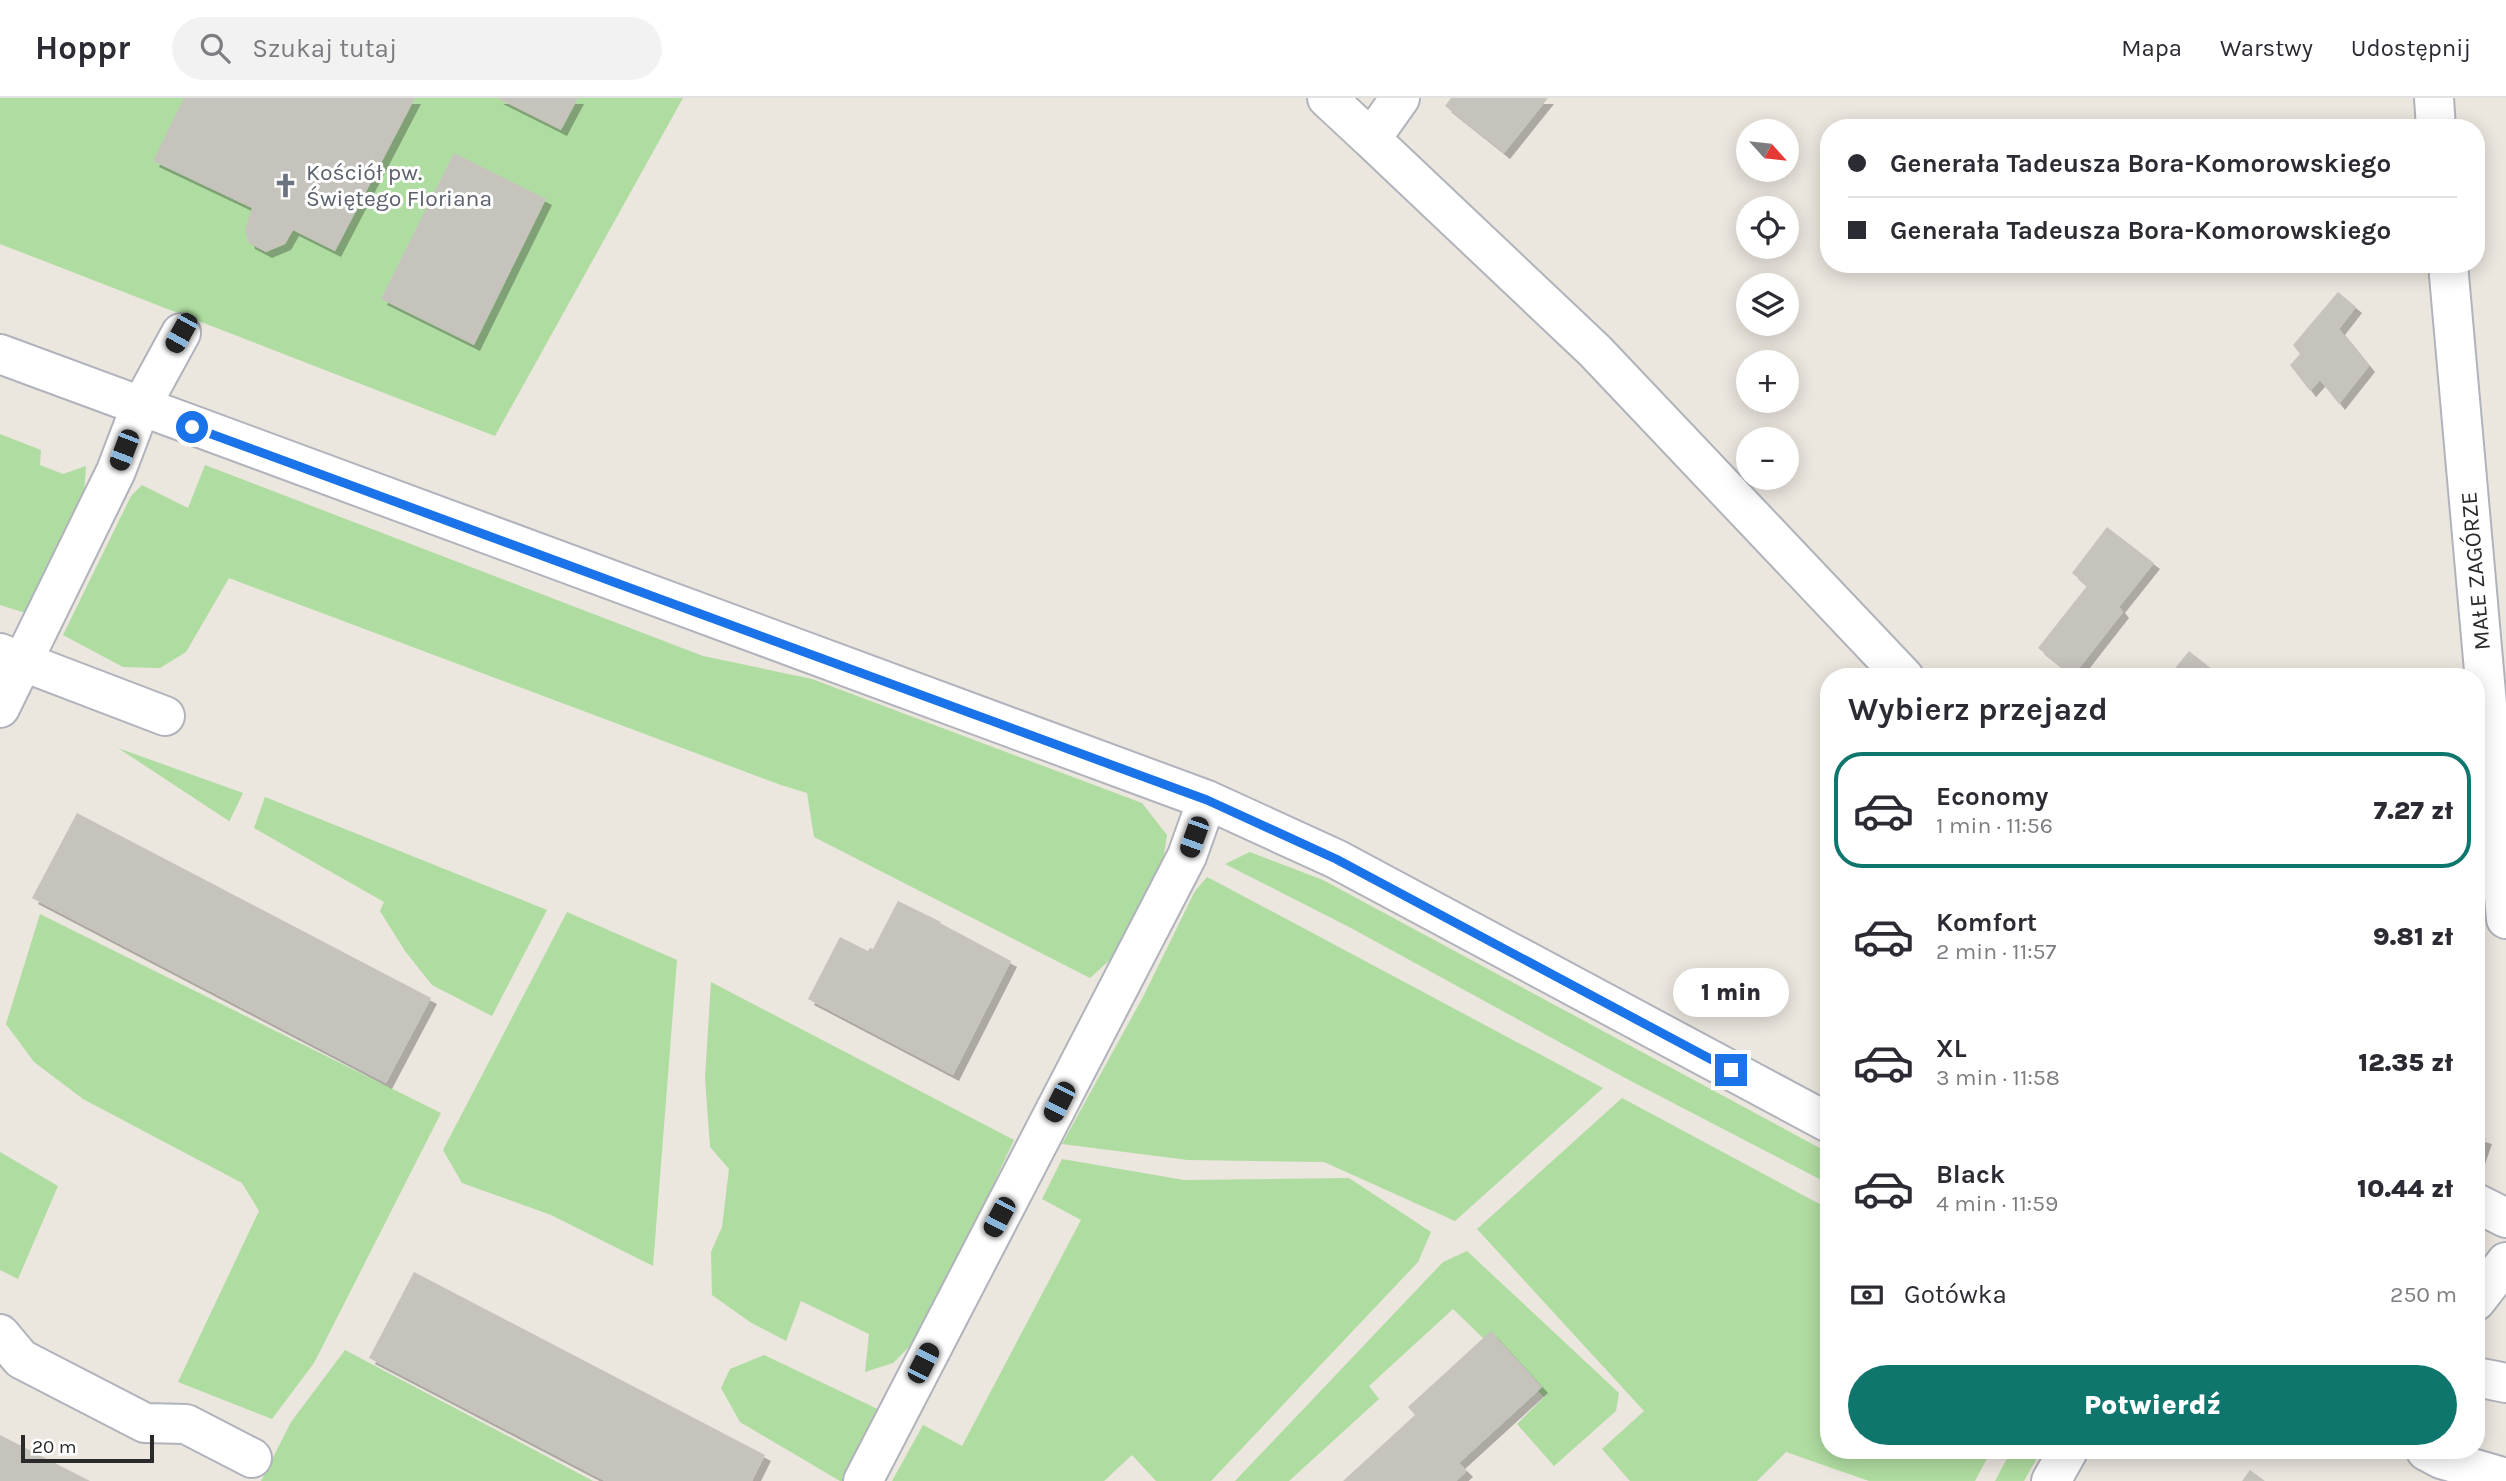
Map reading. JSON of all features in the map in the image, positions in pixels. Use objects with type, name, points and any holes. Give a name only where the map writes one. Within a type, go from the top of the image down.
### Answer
[{"type":"street","points":[[1327,98],[1595,351],[1895,668]]},
{"type":"street","points":[[1383,149],[1400,98]]},
{"type":"street","points":[[2434,98],[2435,119]]},
{"type":"street","name":"MAŁE ZAGÓRZE","points":[[2449,273],[2484,668]]},
{"type":"street","points":[[0,708],[11,657],[116,471],[140,408],[181,333]]},
{"type":"street","points":[[0,354],[140,408],[1207,800],[1336,859],[1820,1118]]},
{"type":"street","points":[[11,657],[165,716]]},
{"type":"street","name":"MAŁE ZAGÓRZE","points":[[2485,682],[2506,919]]},
{"type":"street","points":[[863,1481],[1187,856],[1207,800]]},
{"type":"street","points":[[2485,1207],[2506,1217]]},
{"type":"street","points":[[2485,1289],[2506,1262]]},
{"type":"street","points":[[0,1334],[21,1359],[145,1423],[186,1424],[252,1458]]},
{"type":"street","points":[[2485,1379],[2506,1383]]},
{"type":"street","points":[[2051,1481],[2063,1459]]},
{"type":"street","points":[[2441,1459],[2506,1478]]},
{"type":"green space","points":[[0,98],[683,98],[495,436],[0,244]]},
{"type":"green space","points":[[0,434],[41,450],[40,465],[63,474],[86,466],[84,494],[26,613],[0,605]]},
{"type":"green space","points":[[205,465],[703,656],[812,679],[1142,803],[1167,835],[1161,873],[1124,947],[1090,978],[814,837],[807,793],[229,578],[186,652],[160,668],[123,667],[63,635],[131,496],[142,485],[188,508]]},
{"type":"green space","points":[[118,748],[243,793],[229,822],[229,821]]},
{"type":"green space","points":[[265,797],[547,910],[492,1016],[432,985],[405,951],[380,911],[384,902],[254,828]]},
{"type":"green space","points":[[1250,852],[1323,880],[1820,1148],[1820,1179],[1627,1079],[1351,928],[1225,864]]},
{"type":"green space","points":[[1207,877],[1603,1088],[1455,1221],[1324,1162],[1188,1160],[1062,1144],[1143,997],[1195,891]]},
{"type":"green space","points":[[567,912],[677,960],[653,1266],[551,1215],[462,1183],[443,1150]]},
{"type":"green space","points":[[40,914],[441,1113],[314,1363],[272,1419],[178,1382],[259,1211],[242,1183],[83,1099],[34,1062],[6,1024]]},
{"type":"green space","points":[[711,982],[1014,1140],[924,1332],[893,1363],[865,1372],[869,1334],[801,1301],[786,1341],[750,1322],[712,1295],[711,1252],[722,1227],[729,1169],[710,1147],[705,1078]]},
{"type":"green space","points":[[1622,1098],[1820,1204],[1820,1459],[1987,1459],[1975,1481],[1869,1481],[1786,1452],[1757,1481],[1630,1481],[1602,1449],[1644,1411],[1477,1229]]},
{"type":"green space","points":[[0,1152],[58,1186],[18,1279],[0,1270]]},
{"type":"green space","points":[[1062,1159],[1184,1180],[1349,1178],[1431,1232],[1418,1262],[1211,1481],[1156,1481],[1132,1455],[1104,1481],[892,1481],[923,1425],[962,1446],[1081,1220],[1042,1199]]},
{"type":"green space","points":[[1467,1251],[1619,1393],[1616,1411],[1554,1466],[1517,1424],[1544,1397],[1453,1309],[1369,1386],[1379,1399],[1289,1481],[1235,1481],[1443,1262]]},
{"type":"green space","points":[[345,1350],[593,1481],[261,1481],[291,1422]]},
{"type":"green space","points":[[764,1355],[886,1413],[849,1481],[840,1481],[740,1422],[721,1388],[730,1369]]},
{"type":"green space","points":[[2007,1459],[2036,1459],[2024,1481],[1995,1481]]},
{"type":"building","name":"Kościół pw. Świętego Floriana","points":[[184,98],[415,98],[335,251],[293,230],[285,244],[266,252],[249,243],[245,231],[252,208],[153,161]]},
{"type":"building","points":[[497,98],[578,98],[561,130]]},
{"type":"building","points":[[1451,98],[1548,98],[1504,153],[1445,106]]},
{"type":"building","points":[[454,153],[546,199],[474,345],[381,299]]},
{"type":"building","points":[[2338,292],[2356,307],[2339,329],[2369,366],[2339,404],[2320,380],[2310,391],[2290,365],[2300,354],[2293,345]]},
{"type":"building","points":[[2107,527],[2154,563],[2119,607],[2123,612],[2079,668],[2063,668],[2038,648],[2087,586],[2072,573]]},
{"type":"building","points":[[2189,651],[2211,668],[2175,668]]},
{"type":"building","points":[[77,813],[431,998],[386,1083],[32,898]]},
{"type":"building","points":[[898,901],[1011,961],[953,1075],[808,999],[840,937],[868,951],[873,949]]},
{"type":"building","points":[[414,1272],[765,1455],[752,1481],[605,1481],[369,1358]]},
{"type":"building","points":[[1491,1331],[1542,1387],[1459,1463],[1467,1471],[1456,1481],[1343,1481],[1415,1415],[1408,1407]]},
{"type":"building","points":[[0,1435],[90,1481],[0,1481]]},
{"type":"building","points":[[2250,1470],[2265,1481],[2242,1481]]},
{"type":"place","name":"Kościół pw. Świętego Floriana","points":[[286,185]]},
{"type":"route","points":[[192,427],[1207,800],[1336,859],[1731,1070]]}]
